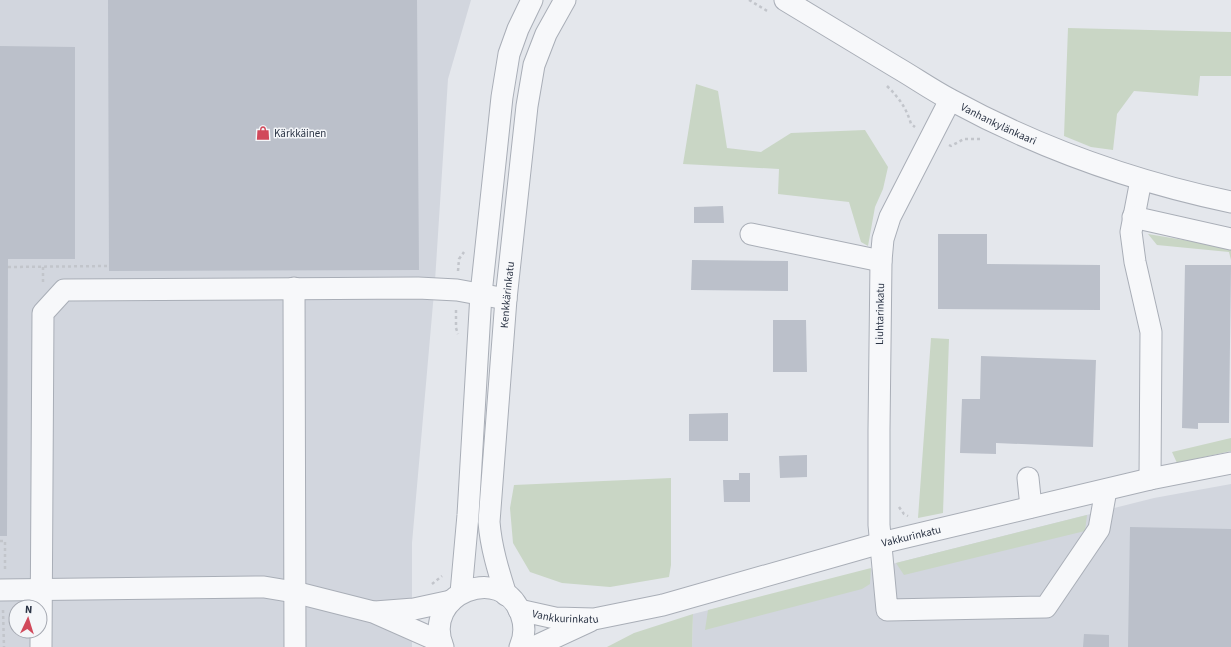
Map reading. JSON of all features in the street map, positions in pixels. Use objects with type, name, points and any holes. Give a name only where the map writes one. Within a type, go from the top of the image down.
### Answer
[{"type":"street","points":[[442,644],[439,631],[441,620],[444,610],[456,597],[468,515],[481,294],[502,97],[509,54],[518,29],[532,0]]},
{"type":"street","name":"Kenkkärinkatu","points":[[506,595],[494,560],[490,540],[489,522],[506,299],[534,65],[546,34],[565,0]]},
{"type":"street","name":"Vanhankylänkaari","points":[[785,0],[950,100],[1014,132],[1064,154],[1141,180],[1189,193],[1231,202]]},
{"type":"street","name":"Liuhtarinkatu","points":[[950,100],[890,217],[883,239],[881,261],[878,430],[879,525],[887,610],[1046,607],[1099,529],[1106,490]]},
{"type":"street","points":[[1141,180],[1131,232],[1151,332],[1150,479]]},
{"type":"street","points":[[1133,217],[1231,239]]},
{"type":"street","points":[[751,234],[881,261]]},
{"type":"street","points":[[294,288],[295,647]]},
{"type":"street","points":[[41,647],[40,590],[43,313],[64,290],[418,288],[457,290],[506,299]]},
{"type":"street","name":"Vakkurinkatu","points":[[594,619],[663,605],[881,543],[1150,479],[1231,463]]},
{"type":"street","points":[[1028,478],[1031,507]]},
{"type":"street","points":[[0,590],[264,587],[294,592],[373,612],[442,644]]},
{"type":"street","points":[[373,612],[414,609],[456,597],[468,590],[484,588],[499,591],[506,595],[519,610],[523,621],[524,634],[520,647]]},
{"type":"street","name":"Vankkurinkatu","points":[[519,610],[555,618],[594,619]]},
{"type":"street","name":"Vankkurinkatu","points":[[534,647],[594,619]]},
{"type":"path","points":[[947,153],[951,146]]},
{"type":"path","points":[[8,267],[109,266]]},
{"type":"path","points":[[897,504],[904,514],[915,520],[918,535]]},
{"type":"shaded area","points":[[0,0],[471,0],[448,79],[435,281],[412,543],[412,647],[0,647]]},
{"type":"shaded area","points":[[1231,484],[1231,647],[692,647],[693,614],[1154,498]]},
{"type":"green space","points":[[1068,28],[1231,32],[1231,76],[1200,76],[1198,96],[1134,91],[1117,114],[1113,150],[1091,147],[1064,136]]},
{"type":"green space","points":[[696,84],[718,91],[727,148],[761,152],[791,133],[865,130],[888,167],[883,189],[875,207],[868,246],[861,242],[849,202],[778,194],[779,169],[683,164]]},
{"type":"green space","points":[[1148,234],[1231,248],[1231,260],[1229,252],[1157,245]]},
{"type":"green space","points":[[931,338],[949,339],[943,513],[918,518]]},
{"type":"green space","points":[[1231,438],[1231,451],[1177,463],[1172,452]]},
{"type":"green space","points":[[671,478],[671,565],[669,577],[610,587],[562,583],[530,572],[513,543],[510,508],[514,485]]},
{"type":"green space","points":[[1087,515],[1085,531],[904,575],[896,563]]},
{"type":"green space","points":[[871,568],[870,584],[862,589],[705,630],[708,610]]},
{"type":"green space","points":[[693,614],[692,647],[607,647],[634,633]]},
{"type":"building","name":"Kärkkäinen","points":[[108,0],[417,0],[419,270],[109,271]]},
{"type":"building","points":[[0,46],[75,47],[75,259],[8,259],[7,536],[0,536]]},
{"type":"building","points":[[723,206],[724,223],[694,223],[694,207]]},
{"type":"building","points":[[938,234],[987,234],[987,264],[1100,265],[1100,310],[938,309]]},
{"type":"building","points":[[692,260],[788,261],[788,291],[691,290]]},
{"type":"building","points":[[1185,265],[1231,265],[1229,423],[1198,423],[1198,429],[1182,428]]},
{"type":"building","points":[[773,320],[806,320],[807,372],[773,372]]},
{"type":"building","points":[[981,356],[1096,360],[1093,447],[996,443],[996,454],[960,453],[962,399],[980,399]]},
{"type":"building","points":[[728,413],[728,441],[689,441],[689,414]]},
{"type":"building","points":[[807,455],[807,477],[780,478],[779,456]]},
{"type":"building","points":[[739,473],[750,473],[750,502],[724,502],[723,480],[739,480]]},
{"type":"building","points":[[1130,527],[1231,529],[1231,647],[1128,647]]},
{"type":"building","points":[[1084,634],[1109,635],[1109,647],[1083,647]]},
{"type":"place","name":"Kärkkäinen","points":[[263,133]]}]
